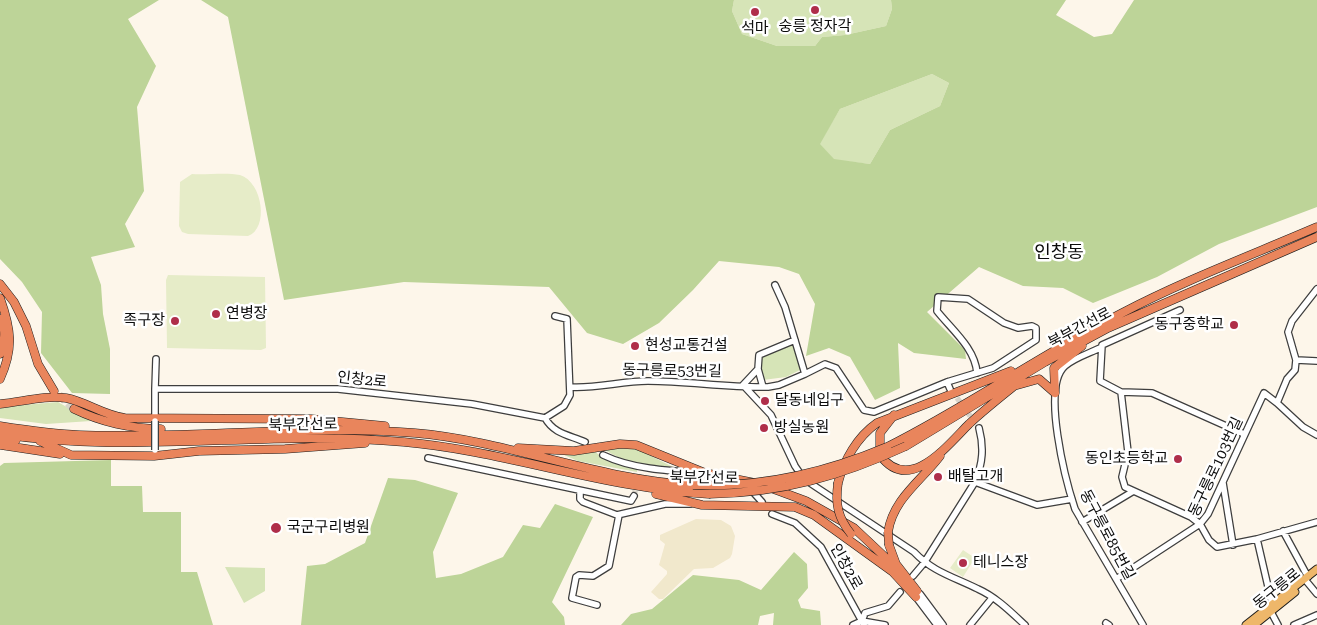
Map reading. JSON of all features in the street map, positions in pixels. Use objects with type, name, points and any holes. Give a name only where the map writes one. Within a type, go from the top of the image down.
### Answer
[{"type":"highway","name":"북부간선로","points":[[0,426],[80,435],[354,430],[416,433],[499,446],[598,471],[653,482],[692,486],[719,486],[774,481],[819,472],[887,447],[912,434],[1031,362],[1123,312],[1317,227]]},
{"type":"highway","name":"북부간선로","points":[[36,440],[100,442],[322,437],[404,442],[463,450],[650,489],[709,494],[738,493],[808,483],[854,469],[906,446],[1045,362],[1115,324],[1317,237]]},
{"type":"highway","points":[[0,284],[14,302],[26,326],[38,364],[54,391]]},
{"type":"highway","points":[[0,298],[10,330],[10,350],[0,379]]},
{"type":"highway","points":[[0,319],[4,335],[0,354]]},
{"type":"highway","points":[[918,596],[903,574],[889,545],[888,532],[893,512],[905,495],[933,466],[944,450],[968,424],[1014,386],[1115,324]]},
{"type":"highway","points":[[1055,393],[1054,368],[1082,346]]},
{"type":"highway","points":[[918,596],[851,534],[838,512],[836,497],[838,483],[849,455],[863,435],[878,423],[894,415],[970,388],[1031,362]]},
{"type":"highway","points":[[1014,386],[1039,379],[1055,393]]},
{"type":"highway","points":[[0,404],[64,398],[83,403],[110,415],[135,418],[311,419],[384,426],[416,433]]},
{"type":"highway","points":[[74,409],[97,420],[116,425],[208,433]]},
{"type":"highway","points":[[894,415],[884,426],[878,441],[880,455],[888,465],[898,469],[914,470],[944,450]]},
{"type":"highway","points":[[0,434],[36,440],[71,455]]},
{"type":"highway","points":[[0,441],[36,440]]},
{"type":"highway","points":[[0,445],[71,455],[404,442]]},
{"type":"highway","points":[[499,446],[574,451],[620,444],[636,445],[704,473],[760,484],[793,495],[854,528],[903,574]]},
{"type":"highway","points":[[579,475],[700,504],[795,507],[814,515],[893,572]]},
{"type":"main road","name":"동구릉로","points":[[1254,625],[1307,580],[1317,569]]},
{"type":"main road","name":"동구릉로","points":[[1246,625],[1272,604],[1317,574]]},
{"type":"street","points":[[775,285],[786,308],[805,374]]},
{"type":"street","points":[[1317,289],[1292,321],[1288,332],[1296,360],[1294,370],[1277,403],[1303,427],[1317,435]]},
{"type":"street","name":"동구릉로53번길","points":[[570,387],[583,388],[627,381],[761,387],[779,386],[826,364],[836,368],[864,410],[874,412],[993,368],[1036,340],[1036,328],[1032,326],[1018,328],[1004,323],[968,299],[938,297],[937,311],[971,352],[976,361],[977,373]]},
{"type":"street","points":[[1055,393],[1060,374],[1066,366],[1108,342],[1180,310]]},
{"type":"street","points":[[555,316],[567,319],[569,323],[567,335],[570,387],[568,402],[545,418],[551,428],[557,432],[585,442]]},
{"type":"street","name":"동구릉로53번길","points":[[743,385],[758,369],[759,355],[795,340]]},
{"type":"street","points":[[1100,348],[1100,381],[1122,392],[1152,393],[1244,434]]},
{"type":"street","points":[[154,453],[156,359]]},
{"type":"street","points":[[1296,360],[1317,361]]},
{"type":"street","points":[[756,398],[754,390],[761,387],[758,369]]},
{"type":"street","points":[[743,385],[772,415],[795,466],[804,479],[914,552],[924,563],[953,579],[980,589],[1025,625]]},
{"type":"street","name":"인창2로","points":[[155,388],[338,389],[472,404],[545,418]]},
{"type":"street","points":[[1116,579],[1200,524],[1191,517],[1132,492],[1125,487],[1122,477],[1128,452],[1122,392]]},
{"type":"street","name":"동구릉로85번길","points":[[1055,393],[1061,454],[1072,499],[1082,522],[1143,625]]},
{"type":"street","name":"동구릉로103번길","points":[[1277,403],[1264,393],[1208,514],[1200,524],[1209,540],[1217,547],[1233,545],[1317,522]]},
{"type":"street","points":[[913,576],[924,563],[975,482],[981,467],[983,450],[979,428]]},
{"type":"street","points":[[603,455],[617,461],[639,466],[704,473],[745,488],[757,495],[762,502]]},
{"type":"street","points":[[428,458],[631,501],[634,496]]},
{"type":"street","points":[[639,466],[639,473]]},
{"type":"street","points":[[975,482],[1038,505],[1072,499]]},
{"type":"street","points":[[1223,483],[1233,545]]},
{"type":"street","points":[[580,491],[580,499],[583,502],[619,515],[664,504],[700,504]]},
{"type":"street","points":[[1082,522],[1132,492]]},
{"type":"street","name":"인창2로","points":[[772,514],[795,523],[821,547],[863,623]]},
{"type":"street","points":[[597,605],[572,598],[576,577],[578,575],[597,574],[609,566],[619,515]]},
{"type":"street","name":"동구릉로","points":[[1283,531],[1307,580]]},
{"type":"street","points":[[1257,539],[1272,604]]},
{"type":"street","points":[[1307,580],[1317,594]]},
{"type":"street","points":[[863,623],[865,614],[888,606],[900,592]]},
{"type":"street","points":[[918,596],[937,625]]},
{"type":"street","points":[[918,596],[943,625]]},
{"type":"street","points":[[970,625],[992,598]]},
{"type":"street","points":[[1271,612],[1278,625]]},
{"type":"street","points":[[1294,625],[1317,615]]},
{"type":"street","points":[[853,625],[863,623],[885,625]]},
{"type":"shaded area","points":[[696,519],[721,520],[731,526],[735,536],[732,554],[730,558],[713,568],[694,569],[663,599],[659,599],[651,592],[667,574],[667,571],[659,565],[665,544],[660,540],[660,535]]},
{"type":"green space","points":[[0,0],[159,0],[128,19],[156,66],[137,107],[144,191],[125,224],[135,247],[91,257],[101,285],[103,314],[110,349],[110,394],[72,393],[41,353],[42,312],[22,282],[0,259]]},
{"type":"green space","points":[[201,0],[734,0],[732,11],[742,34],[777,46],[815,46],[822,37],[845,35],[886,26],[892,9],[891,0],[1066,0],[1056,15],[1094,37],[1112,34],[1134,0],[1317,0],[1317,207],[1219,244],[1157,277],[1093,303],[1063,288],[1023,286],[979,267],[927,312],[965,350],[966,359],[914,353],[898,343],[900,388],[875,400],[850,357],[829,348],[806,356],[815,304],[799,274],[779,267],[719,261],[659,323],[623,344],[587,333],[549,287],[404,282],[284,300],[228,17]],"holes":[[[932,74],[949,83],[940,106],[890,130],[870,164],[834,159],[820,144],[840,109]]]},
{"type":"green space","points":[[734,0],[891,0],[892,9],[886,26],[845,35],[822,37],[815,46],[777,46],[742,34],[732,11]]},
{"type":"green space","points":[[932,74],[949,83],[940,106],[890,130],[870,164],[834,160],[819,144],[840,109]]},
{"type":"green space","points":[[192,174],[235,174],[248,179],[254,186],[260,205],[261,215],[255,232],[248,236],[188,234],[182,232],[179,226],[180,182]]},
{"type":"green space","name":"연병장","points":[[168,275],[265,277],[266,348],[261,350],[167,348],[166,280]]},
{"type":"green space","points":[[795,343],[802,369],[786,377],[763,380],[759,358]]},
{"type":"green space","points":[[58,402],[91,421],[46,424],[0,418],[0,407]]},
{"type":"green space","points":[[613,447],[637,449],[679,470],[623,460],[603,449]]},
{"type":"green space","points":[[594,451],[606,460],[637,467],[637,472],[578,461],[564,455]]},
{"type":"green space","points":[[111,460],[111,486],[142,486],[143,512],[181,512],[181,572],[197,572],[213,625],[0,625],[0,466],[4,463]]},
{"type":"green space","points":[[388,478],[415,480],[458,493],[433,552],[436,578],[461,574],[503,557],[523,525],[540,528],[555,504],[593,517],[552,602],[564,617],[565,625],[301,625],[307,566],[325,564],[365,543]]},
{"type":"green space","name":"테니스장","points":[[963,550],[975,558],[963,577],[950,568]]},
{"type":"green space","points":[[794,552],[807,564],[808,588],[798,600],[801,608],[820,611],[821,625],[773,625],[774,613],[760,616],[758,625],[621,625],[631,614],[652,609],[693,575],[739,580],[761,590]]},
{"type":"green space","points":[[225,567],[265,568],[265,591],[244,603]]},
{"type":"tunnel","points":[[952,391],[979,428]]},
{"type":"tunnel","points":[[59,395],[74,409]]},
{"type":"tunnel","points":[[634,496],[639,473]]},
{"type":"place","name":"숭릉 정자각","points":[[815,10]]},
{"type":"place","name":"석마","points":[[755,12]]},
{"type":"place","name":"연병장","points":[[216,314]]},
{"type":"place","name":"족구장","points":[[175,321]]},
{"type":"place","name":"동구중학교","points":[[1234,325]]},
{"type":"place","name":"현성교통건설","points":[[635,346]]},
{"type":"place","name":"달동네입구","points":[[765,401]]},
{"type":"place","name":"방실농원","points":[[764,428]]},
{"type":"place","name":"동인초등학교","points":[[1178,459]]},
{"type":"place","name":"배탈고개","points":[[938,477]]},
{"type":"place","name":"국군구리병원","points":[[276,528]]},
{"type":"place","name":"테니스장","points":[[963,563]]},
{"type":"district","name":"인창동","points":[[1059,253]]}]
